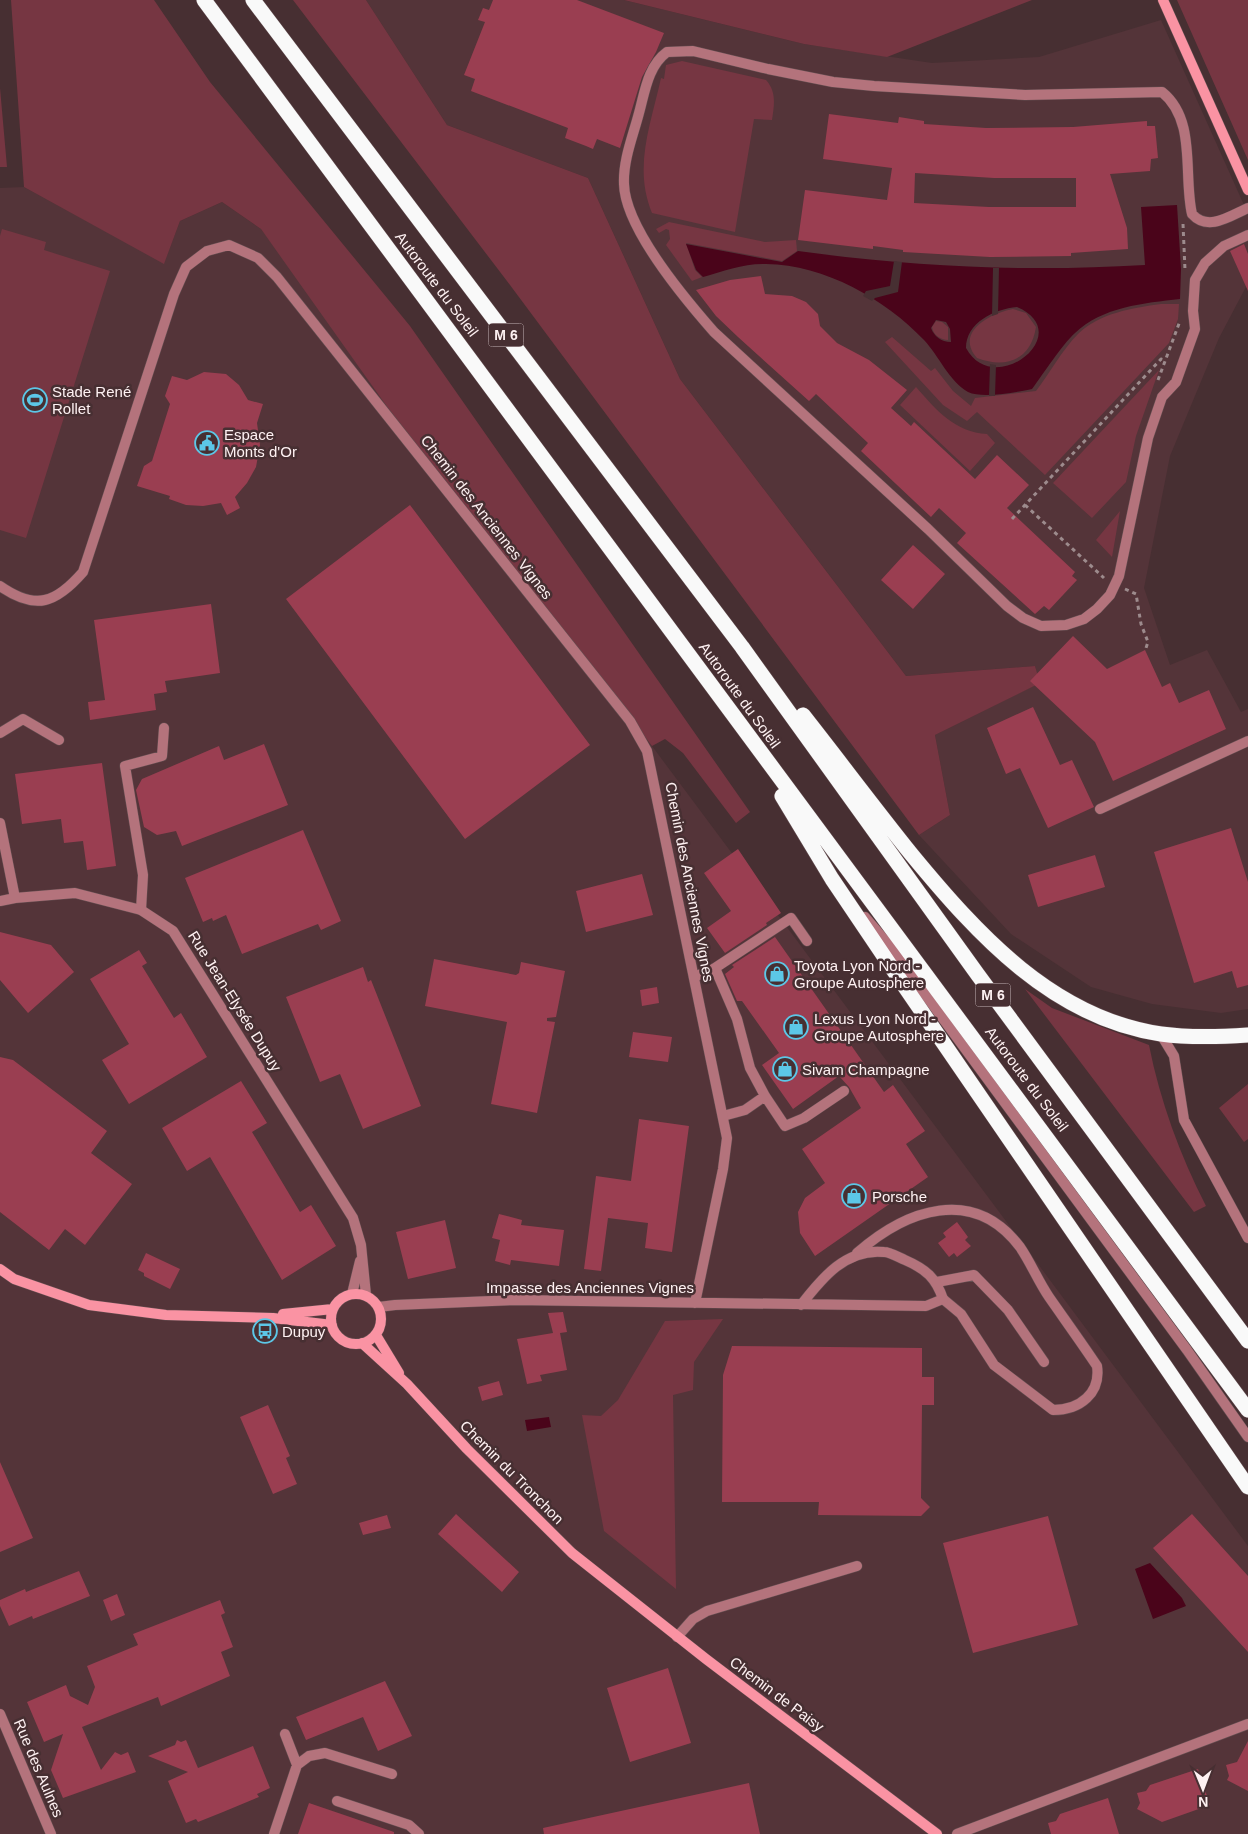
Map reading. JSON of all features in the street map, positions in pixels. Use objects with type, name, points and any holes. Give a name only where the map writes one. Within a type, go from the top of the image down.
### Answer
[{"type":"highway","name":"Autoroute du Soleil","points":[[204,0],[668,624],[740,727],[972,1034],[1248,1410]]},
{"type":"highway","name":"Autoroute du Soleil","points":[[253,0],[742,646],[978,976],[1248,1341]]},
{"type":"highway","points":[[742,646],[798,708],[938,886],[996,950],[1020,970],[1062,998],[1101,1016],[1160,1033],[1190,1036],[1248,1035]]},
{"type":"highway","points":[[740,727],[832,878],[1248,1487]]},
{"type":"street","points":[[1163,0],[1248,190]]},
{"type":"street","points":[[1248,208],[1216,222],[1207,223],[1198,221],[1192,214],[1184,130],[1173,105],[1162,92],[1155,90],[1025,95],[869,86],[768,69],[692,51],[667,52],[653,66],[624,169],[625,198],[642,234],[691,306],[714,332],[928,529],[1006,606],[1023,618],[1041,626],[1066,625],[1084,619],[1110,595],[1122,564],[1148,438],[1162,397],[1176,382],[1195,329],[1193,311],[1195,280],[1204,262],[1224,246],[1248,235]]},
{"type":"street","name":"Chemin des Anciennes Vignes","points":[[0,586],[14,596],[41,602],[67,590],[83,572],[174,294],[186,267],[207,251],[229,245],[258,258],[278,277],[630,721],[647,751],[727,1138],[723,1169],[695,1303]]},
{"type":"street","points":[[0,733],[23,718],[59,740]]},
{"type":"street","points":[[140,910],[143,875],[125,766],[162,756],[164,728]]},
{"type":"street","points":[[1100,809],[1248,741]]},
{"type":"street","points":[[0,823],[15,898]]},
{"type":"street","points":[[832,878],[894,952],[1182,1342],[1248,1437]]},
{"type":"street","name":"Rue Jean-Elysée Dupuy","points":[[0,902],[15,898],[75,893],[140,910],[173,931],[353,1218],[361,1245],[366,1295]]},
{"type":"street","points":[[694,977],[715,968],[791,918],[807,941]]},
{"type":"street","points":[[715,968],[737,1018],[750,1068],[765,1096],[785,1126],[804,1118],[844,1091]]},
{"type":"street","points":[[1160,1033],[1174,1056],[1184,1120],[1248,1238]]},
{"type":"street","points":[[723,1116],[744,1110],[765,1096]]},
{"type":"street","points":[[801,1305],[827,1272],[857,1253],[877,1236],[920,1213],[946,1209],[968,1212],[986,1219],[1004,1230],[1020,1248],[1048,1296],[1097,1366],[1099,1378],[1095,1390],[1074,1407],[1053,1410],[994,1365],[961,1314],[943,1299],[937,1282],[918,1266],[885,1252],[857,1253]]},
{"type":"street","name":"Rue Jean-Elysée Dupuy","points":[[352,1294],[361,1245]]},
{"type":"street","points":[[0,1269],[14,1279],[89,1305],[166,1315],[250,1317],[332,1325]]},
{"type":"street","points":[[937,1282],[974,1275],[1008,1310],[1044,1362]]},
{"type":"street","points":[[352,1294],[366,1295],[379,1307],[382,1322],[376,1335],[362,1344],[351,1343],[340,1338],[332,1325],[333,1309],[343,1297],[352,1294]]},
{"type":"street","name":"Impasse des Anciennes Vignes","points":[[379,1307],[515,1300],[926,1306],[943,1299]]},
{"type":"street","points":[[250,1317],[333,1309]]},
{"type":"street","name":"Chemin du Tronchon","points":[[376,1335],[407,1384]]},
{"type":"street","name":"Chemin du Tronchon","points":[[362,1344],[407,1384],[532,1515],[601,1577]]},
{"type":"street","points":[[678,1637],[693,1619],[707,1611],[857,1566]]},
{"type":"street","name":"Chemin de Paisy","points":[[601,1577],[937,1834]]},
{"type":"street","name":"Rue des Aulnes","points":[[0,1714],[51,1834]]},
{"type":"street","points":[[957,1834],[1248,1724]]},
{"type":"street","points":[[285,1734],[297,1765]]},
{"type":"street","points":[[274,1834],[297,1765],[309,1756],[325,1753],[392,1774]]},
{"type":"street","points":[[337,1801],[409,1825],[419,1834]]},
{"type":"path","points":[[1183,217],[1186,272]]},
{"type":"path","points":[[1156,386],[1182,317]]},
{"type":"path","points":[[1012,519],[1161,359],[1165,360]]},
{"type":"path","points":[[1025,505],[1107,581]]},
{"type":"path","points":[[1102,586],[1107,581],[1110,571]]},
{"type":"path","points":[[1120,587],[1136,594],[1141,624],[1148,642],[1146,648]]},
{"type":"shaded area","points":[[11,0],[154,0],[210,82],[410,326],[750,812],[736,823],[683,753],[665,739],[652,746],[388,408],[261,229],[222,202],[180,221],[164,264],[24,187]]},
{"type":"shaded area","points":[[293,0],[366,0],[447,125],[588,178],[680,379],[906,676],[1035,666],[1040,683],[935,735],[950,815],[919,835],[510,285]]},
{"type":"shaded area","points":[[366,0],[624,0],[804,44],[932,63],[1039,57],[1161,20],[1248,214],[1248,283],[1219,338],[1170,456],[1144,588],[1170,665],[1207,650],[1241,712],[1248,709],[1248,1009],[1221,1013],[1152,1004],[1091,987],[1011,934],[919,835],[950,815],[935,735],[1039,683],[1035,666],[906,676],[680,379],[588,178],[447,125]]},
{"type":"shaded area","points":[[624,0],[1032,0],[887,57],[804,44]]},
{"type":"shaded area","points":[[1177,0],[1248,0],[1248,160]]},
{"type":"shaded area","points":[[682,61],[766,80],[772,89],[774,99],[772,120],[754,119],[735,232],[652,213],[644,179],[644,162],[649,129],[661,78],[664,79],[666,65]]},
{"type":"shaded area","points":[[0,88],[7,167],[0,167]]},
{"type":"shaded area","points":[[24,187],[164,263],[180,221],[222,202],[261,229],[652,746],[1248,1546],[1248,1834],[0,1834],[0,188]]},
{"type":"shaded area","points":[[1177,205],[1181,269],[1180,299],[1124,308],[1098,317],[1086,324],[1070,338],[1032,389],[1000,394],[974,394],[961,387],[924,340],[908,325],[872,298],[852,287],[810,271],[766,264],[742,266],[703,277],[696,270],[686,244],[782,262],[798,251],[885,261],[971,267],[1058,268],[1145,265],[1141,207]],"holes":[[[1017,307],[1033,318],[1039,332],[1035,345],[1025,357],[1011,365],[994,367],[979,362],[966,348],[967,339],[971,331],[991,314]],[[936,320],[946,322],[950,329],[951,342],[941,340],[934,334],[931,328]]]},
{"type":"shaded area","points":[[669,222],[765,242],[796,240],[797,251],[782,261],[686,243],[695,270],[702,277],[692,281],[666,245],[670,239],[669,230],[666,229],[659,233],[656,229]]},
{"type":"shaded area","name":"Stade René Rollet","points":[[2,229],[46,242],[44,250],[110,271],[26,538],[0,530],[0,236]]},
{"type":"shaded area","points":[[1179,304],[1178,319],[1169,343],[1045,475],[977,412],[967,421],[943,405],[885,342],[892,337],[931,371],[935,368],[953,391],[971,406],[975,398],[1036,391],[1067,347],[1087,327],[1106,316],[1139,307]]},
{"type":"shaded area","points":[[1013,309],[1026,313],[1036,327],[1029,347],[1016,359],[1007,362],[988,361],[977,358],[971,349],[970,340],[972,332],[986,319]]},
{"type":"shaded area","points":[[936,321],[942,322],[948,327],[948,340],[940,338],[934,332],[932,327]]},
{"type":"shaded area","points":[[1159,370],[1136,436],[1126,482],[1092,518],[1053,483]]},
{"type":"shaded area","points":[[916,387],[947,419],[965,429],[987,434],[995,443],[970,471],[900,405]]},
{"type":"shaded area","points":[[1120,511],[1112,557],[1096,540]]},
{"type":"shaded area","points":[[1025,989],[1052,1008],[1149,1045],[1159,1087],[1172,1127],[1206,1206],[1194,1212]]},
{"type":"shaded area","points":[[1248,1084],[1248,1139],[1244,1142],[1219,1108]]},
{"type":"shaded area","points":[[723,1319],[694,1362],[693,1390],[673,1395],[676,1589],[604,1531],[582,1415],[601,1416],[618,1400],[665,1321]]},
{"type":"shaded area","points":[[549,1417],[551,1427],[527,1431],[525,1420]]},
{"type":"shaded area","points":[[1150,1563],[1182,1598],[1186,1606],[1153,1619],[1135,1569]]},
{"type":"pier","points":[[894,261],[902,262],[898,292],[875,298],[872,301],[863,296],[866,291],[890,286]]},
{"type":"pier","points":[[993,268],[999,268],[998,314],[992,316]]},
{"type":"pier","points":[[990,364],[996,365],[995,396],[989,396]]},
{"type":"building","points":[[493,0],[577,0],[664,33],[642,77],[620,148],[597,139],[593,149],[565,138],[568,128],[471,91],[475,79],[464,75],[485,22],[478,20],[483,8],[489,10]]},
{"type":"building","points":[[829,114],[898,123],[899,117],[924,121],[924,124],[986,128],[1073,127],[1147,121],[1147,126],[1155,126],[1158,158],[1151,159],[1150,171],[1110,174],[1127,228],[1128,249],[1071,253],[1071,256],[990,257],[903,252],[903,250],[873,246],[873,249],[798,240],[805,190],[887,200],[892,168],[823,159]],"holes":[[[915,173],[994,178],[1076,178],[1076,207],[989,207],[914,203]]]},
{"type":"building","points":[[1244,244],[1248,254],[1248,291],[1230,251]]},
{"type":"building","points":[[761,276],[765,294],[792,296],[806,302],[818,314],[820,326],[837,343],[869,360],[907,390],[891,408],[911,426],[914,422],[975,479],[997,455],[1029,485],[1007,508],[1075,572],[1072,576],[1077,580],[1049,610],[1044,606],[1035,614],[957,543],[966,533],[939,508],[931,517],[861,451],[868,443],[816,394],[809,401],[716,316],[696,290],[730,280]]},
{"type":"building","points":[[204,372],[226,374],[239,385],[248,400],[263,404],[257,423],[260,445],[256,467],[247,483],[235,497],[240,508],[227,515],[221,503],[203,506],[186,505],[169,499],[170,496],[137,486],[144,466],[152,461],[170,404],[165,396],[172,376],[187,380]]},
{"type":"building","points":[[410,505],[590,745],[465,839],[286,599]]},
{"type":"building","points":[[913,545],[945,574],[913,609],[881,580]]},
{"type":"building","points":[[211,604],[220,673],[165,681],[167,692],[154,694],[156,710],[90,720],[88,702],[105,700],[94,620]]},
{"type":"building","points":[[1073,636],[1107,669],[1145,650],[1162,687],[1170,683],[1179,703],[1209,690],[1226,729],[1113,781],[1095,742],[1030,681]]},
{"type":"building","points":[[1033,707],[1060,765],[1072,760],[1094,807],[1048,828],[1020,768],[1006,774],[987,728]]},
{"type":"building","points":[[264,744],[288,805],[182,846],[176,831],[157,835],[144,827],[136,790],[142,779],[219,746],[224,760]]},
{"type":"building","points":[[102,763],[116,866],[87,870],[83,841],[64,843],[61,819],[22,824],[15,774]]},
{"type":"building","points":[[1231,828],[1248,882],[1248,985],[1237,988],[1232,971],[1194,983],[1154,852]]},
{"type":"building","points":[[303,830],[341,921],[321,930],[318,924],[242,954],[226,915],[213,921],[212,918],[203,922],[185,878]]},
{"type":"building","points":[[738,849],[781,913],[766,923],[767,925],[725,953],[707,928],[731,911],[704,873]]},
{"type":"building","points":[[1095,855],[1105,887],[1038,907],[1028,875]]},
{"type":"building","points":[[642,874],[653,915],[586,932],[576,891]]},
{"type":"building","points":[[0,932],[51,945],[74,972],[28,1013],[0,980]]},
{"type":"building","points":[[775,937],[884,1092],[893,1085],[925,1131],[906,1144],[928,1177],[815,1256],[800,1233],[798,1212],[805,1198],[825,1183],[802,1149],[861,1108],[849,1087],[839,1076],[793,1109],[762,1065],[779,1053],[742,1001],[737,1001],[725,974],[734,967],[732,965]]},
{"type":"building","points":[[139,950],[147,963],[142,966],[174,1018],[181,1013],[207,1057],[129,1104],[102,1060],[129,1044],[90,979]]},
{"type":"building","points":[[434,959],[516,975],[519,973],[521,962],[565,971],[556,1017],[547,1018],[547,1021],[555,1022],[537,1113],[491,1104],[507,1022],[425,1006]]},
{"type":"building","points":[[363,967],[368,982],[371,980],[421,1106],[363,1129],[340,1074],[320,1082],[286,997]]},
{"type":"building","points":[[657,987],[659,1003],[642,1006],[640,990]]},
{"type":"building","points":[[633,1032],[672,1037],[668,1062],[629,1057]]},
{"type":"building","points":[[0,1057],[13,1060],[107,1131],[91,1153],[132,1184],[85,1245],[65,1229],[49,1250],[0,1212]]},
{"type":"building","points":[[241,1081],[267,1123],[252,1132],[300,1212],[311,1205],[336,1246],[282,1280],[210,1157],[187,1171],[162,1128]]},
{"type":"building","points":[[639,1119],[689,1126],[672,1252],[645,1248],[648,1223],[608,1218],[601,1271],[584,1269],[596,1176],[631,1181]]},
{"type":"building","points":[[499,1214],[522,1220],[521,1225],[564,1230],[559,1266],[511,1260],[510,1265],[495,1261],[500,1240],[492,1238]]},
{"type":"building","points":[[445,1220],[456,1268],[408,1279],[396,1232]]},
{"type":"building","points":[[957,1222],[968,1237],[965,1240],[971,1246],[957,1257],[954,1253],[949,1257],[938,1243],[946,1237],[943,1233]]},
{"type":"building","points":[[146,1253],[180,1269],[170,1289],[144,1276],[144,1273],[138,1270]]},
{"type":"building","points":[[563,1312],[567,1332],[560,1333],[567,1370],[540,1375],[542,1381],[527,1384],[517,1339],[553,1333],[548,1313]]},
{"type":"building","points":[[732,1346],[922,1348],[922,1377],[934,1377],[934,1405],[922,1405],[921,1498],[930,1507],[921,1516],[818,1515],[819,1502],[722,1502],[723,1375]]},
{"type":"building","points":[[499,1381],[503,1395],[482,1401],[478,1387]]},
{"type":"building","points":[[268,1405],[290,1456],[286,1458],[297,1484],[273,1494],[240,1417]]},
{"type":"building","points":[[0,1462],[33,1538],[0,1552]]},
{"type":"building","points":[[456,1514],[519,1572],[502,1592],[438,1534]]},
{"type":"building","points":[[1192,1514],[1248,1576],[1248,1652],[1153,1548]]},
{"type":"building","points":[[387,1515],[391,1528],[363,1535],[359,1523]]},
{"type":"building","points":[[1048,1516],[1078,1625],[973,1653],[943,1543]]},
{"type":"building","points":[[79,1571],[90,1596],[33,1619],[32,1616],[9,1626],[0,1606],[0,1600],[25,1589],[26,1592]]},
{"type":"building","points":[[117,1594],[125,1615],[111,1621],[103,1600]]},
{"type":"building","points":[[220,1600],[225,1613],[221,1615],[233,1647],[221,1652],[230,1676],[161,1706],[158,1697],[82,1727],[101,1770],[115,1752],[121,1755],[128,1752],[136,1772],[63,1798],[51,1770],[63,1734],[44,1742],[27,1702],[66,1685],[70,1696],[88,1705],[95,1687],[87,1666],[138,1645],[133,1634]]},
{"type":"building","points":[[668,1668],[691,1743],[630,1762],[607,1688]]},
{"type":"building","points":[[385,1681],[412,1736],[378,1751],[363,1717],[306,1740],[296,1717]]},
{"type":"building","points":[[177,1740],[181,1742],[186,1740],[198,1768],[253,1746],[270,1788],[257,1794],[259,1797],[223,1812],[198,1822],[196,1819],[186,1823],[168,1781],[188,1772],[148,1756],[175,1745]]},
{"type":"building","points":[[1248,1741],[1248,1791],[1227,1780],[1229,1776],[1226,1765],[1237,1762]]},
{"type":"building","points":[[1198,1769],[1210,1805],[1162,1822],[1137,1809],[1140,1803],[1137,1793],[1146,1791],[1150,1785]]},
{"type":"building","points":[[749,1783],[760,1834],[544,1834],[543,1828]]},
{"type":"building","points":[[1108,1798],[1119,1834],[1051,1834],[1048,1823],[1056,1821],[1060,1814]]},
{"type":"building","points":[[309,1803],[394,1832],[394,1834],[298,1834]]},
{"type":"place","name":"Stade René Rollet","points":[[35,400]]},
{"type":"place","name":"Espace Monts d'Or","points":[[207,443]]},
{"type":"place","name":"Toyota Lyon Nord - Groupe Autosphere","points":[[777,974]]},
{"type":"place","name":"Lexus Lyon Nord - Groupe Autosphere","points":[[796,1027]]},
{"type":"place","name":"Sivam Champagne","points":[[785,1069]]},
{"type":"place","name":"Porsche","points":[[854,1196]]},
{"type":"place","name":"Dupuy","points":[[265,1331]]}]
